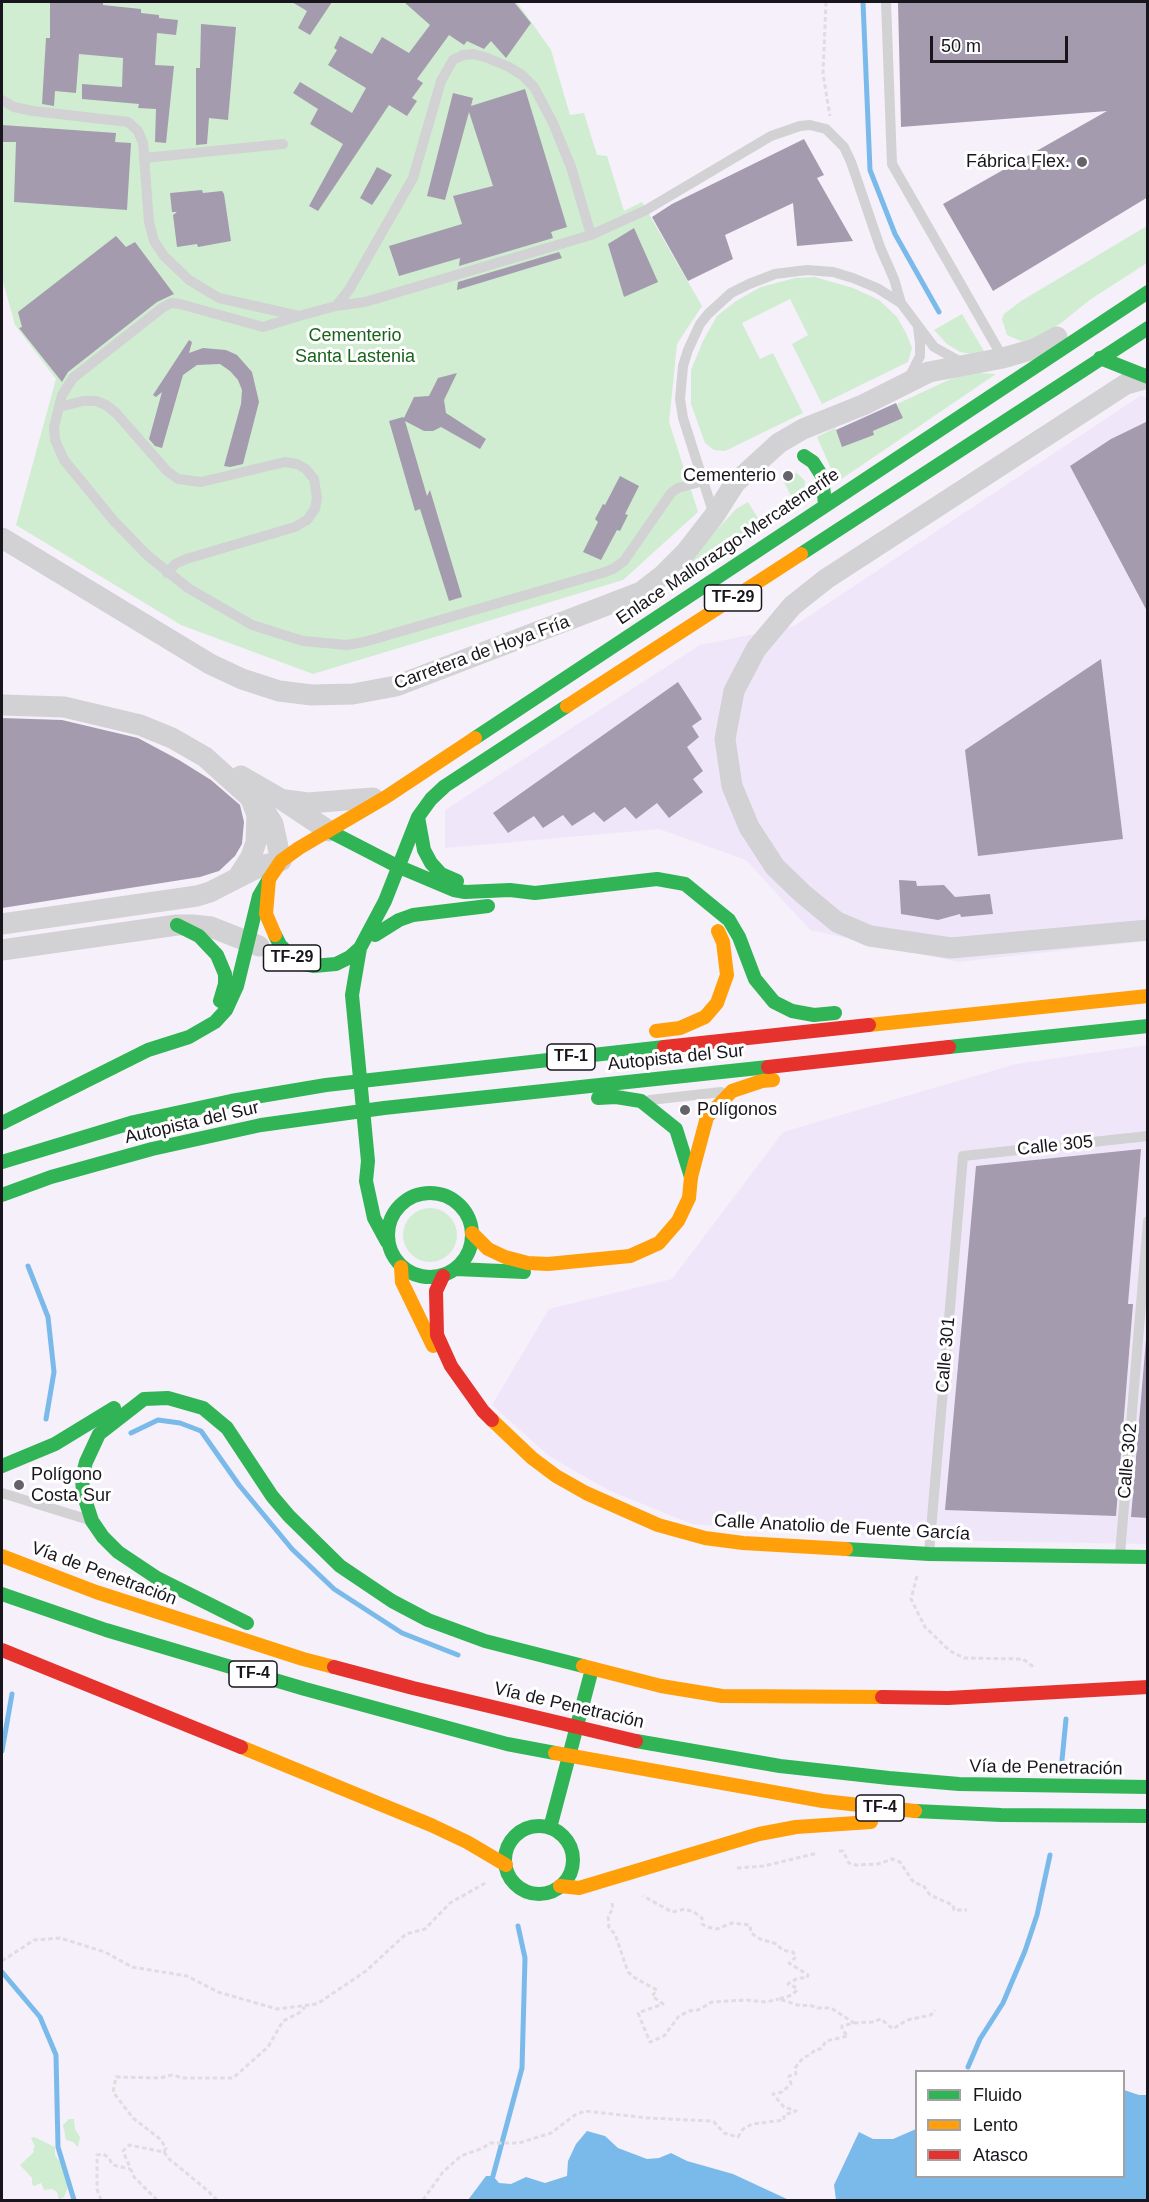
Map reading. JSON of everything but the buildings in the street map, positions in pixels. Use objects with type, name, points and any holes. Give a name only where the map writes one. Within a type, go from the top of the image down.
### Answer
[{"type":"main road","name":"Enlace Mallorazgo-Mercatenerife","points":[[329,831],[386,797],[1148,292]]},
{"type":"main road","name":"TF-29","points":[[329,831],[299,848],[275,870],[266,914],[280,945],[298,963],[314,966],[336,964],[350,957],[360,948],[385,901],[418,817],[431,799],[445,786],[1148,328]]},
{"type":"main road","points":[[1100,358],[1148,377]]},
{"type":"main road","points":[[804,456],[813,462],[822,476],[825,504]]},
{"type":"main road","points":[[418,817],[424,850],[431,863],[441,874],[478,890]]},
{"type":"main road","points":[[329,831],[397,866],[454,890],[465,892],[510,890],[535,893],[657,879],[685,884],[729,920],[739,938],[755,979],[774,1002],[792,1011],[814,1015],[853,1011],[884,1024]]},
{"type":"main road","points":[[162,1045],[175,1043],[207,1028],[221,1016],[231,1001],[237,986],[258,896],[275,870]]},
{"type":"main road","points":[[375,935],[399,920],[413,915],[516,903],[535,893]]},
{"type":"main road","points":[[352,995],[382,918],[385,901]]},
{"type":"main road","points":[[612,1052],[633,1035],[680,1028],[693,1023],[705,1017],[717,1004],[728,975],[712,906]]},
{"type":"main road","points":[[2,1123],[162,1045],[173,1035],[211,1013],[223,994],[225,984],[222,964],[211,946],[199,936],[177,925]]},
{"type":"main road","points":[[360,948],[352,995],[368,1161],[366,1181],[374,1218],[392,1256],[401,1267],[414,1275],[428,1278],[443,1276],[456,1269],[466,1258],[471,1246],[472,1233],[466,1214],[452,1199],[440,1194],[426,1193],[413,1196],[396,1192]]},
{"type":"main road","points":[[298,963],[316,976]]},
{"type":"main road","name":"Autopista del Sur","points":[[2,1162],[134,1122],[231,1101],[326,1085],[612,1052],[1148,996]]},
{"type":"main road","points":[[337,998],[354,1025]]},
{"type":"main road","name":"Autopista del Sur","points":[[2,1195],[51,1177],[141,1152],[261,1125],[384,1108],[1148,1026]]},
{"type":"main road","points":[[472,1233],[488,1249],[505,1257],[528,1263],[548,1264],[630,1256],[659,1243],[678,1221],[689,1198],[691,1177],[707,1117],[732,1091],[762,1081],[841,1073],[858,1057]]},
{"type":"main road","points":[[510,1094],[533,1106],[616,1096],[641,1101],[676,1129],[691,1177]]},
{"type":"main road","points":[[368,1161],[382,1181]]},
{"type":"main road","points":[[387,1242],[387,1227],[393,1213],[413,1196]]},
{"type":"main road","points":[[456,1269],[522,1272],[548,1264]]},
{"type":"main road","name":"Calle Anatolio de Fuente García","points":[[401,1267],[402,1282],[432,1346],[451,1366],[483,1411],[531,1458],[556,1476],[586,1493],[658,1525],[705,1538],[743,1543],[929,1554],[1148,1557]]},
{"type":"main road","name":"Calle Anatolio de Fuente García","points":[[443,1276],[436,1291],[435,1314],[437,1335],[451,1366]]},
{"type":"main road","points":[[2,1466],[55,1444],[124,1403],[168,1398],[202,1408],[218,1419],[236,1441],[272,1496],[307,1536],[340,1566],[392,1601],[457,1632],[592,1669],[693,1692],[753,1697],[948,1698],[1148,1687]]},
{"type":"main road","points":[[144,1399],[99,1434],[86,1462],[82,1477],[83,1493],[92,1521],[103,1537],[118,1552],[157,1578],[262,1629]]},
{"type":"main road","name":"Vía de Penetración","points":[[2,1556],[96,1592],[303,1659],[412,1688],[621,1737],[780,1766],[889,1778],[959,1784],[1148,1787]]},
{"type":"main road","name":"TF-4","points":[[2,1594],[106,1629],[305,1689],[507,1744],[616,1766],[823,1801],[902,1810],[1001,1815],[1148,1816]]},
{"type":"main road","points":[[2,1650],[431,1825],[467,1842],[506,1865]]},
{"type":"main road","points":[[379,1665],[412,1688]]},
{"type":"main road","points":[[550,1828],[592,1669]]},
{"type":"main road","points":[[560,1886],[579,1888],[759,1834],[787,1829],[1001,1815]]},
{"type":"main road","points":[[539,1826],[550,1828],[567,1840],[572,1849],[572,1869],[568,1879],[560,1886],[550,1892],[538,1894],[517,1885],[506,1865],[506,1853],[510,1842],[527,1828],[539,1826]]},
{"type":"street","name":"Carretera de Hoya Fría","points":[[2,538],[210,664],[242,679],[279,691],[312,695],[353,694],[396,686],[641,592],[663,575],[686,552],[714,516],[735,483],[779,443],[803,429],[862,405],[929,372],[1004,358],[1037,348],[1058,337],[1079,336]]},
{"type":"street","points":[[1148,377],[1126,384],[826,579],[792,606],[756,649],[734,691],[725,739],[732,786],[749,827],[775,867],[837,922],[870,936],[951,948],[1148,930]]},
{"type":"street","points":[[803,429],[804,456]]},
{"type":"street","name":"Carretera de Hoya Fría","points":[[714,516],[764,470],[792,455],[804,456]]},
{"type":"street","points":[[2,705],[64,707],[140,725],[172,738],[281,799],[329,831]]},
{"type":"street","points":[[2,924],[197,896],[210,892],[261,866],[275,870],[273,824],[264,810],[250,796],[205,757]]},
{"type":"street","points":[[238,878],[251,857],[258,829],[257,815],[250,796]]},
{"type":"street","points":[[281,799],[308,803],[386,797]]},
{"type":"street","points":[[2,950],[177,925],[211,927],[298,963]]},
{"type":"lane","points":[[886,2],[892,164],[1004,358]]},
{"type":"lane","points":[[336,306],[349,290],[413,178],[441,81],[453,60],[463,55],[473,54],[485,57],[509,67],[522,75],[534,87],[553,123],[571,167],[591,235]]},
{"type":"lane","points":[[2,100],[14,107],[33,111],[128,122],[138,131],[143,143],[148,222],[154,241],[164,256],[189,280],[219,297],[299,316]]},
{"type":"lane","points":[[703,481],[678,488],[671,493],[624,561],[613,569],[347,645],[303,641],[252,625],[188,588],[167,573],[114,521],[64,460],[55,440],[54,427],[62,395],[73,378],[171,303],[263,327],[336,306],[365,302],[591,235],[646,210],[771,136],[810,125],[826,129],[844,147],[902,303],[934,347],[947,356],[966,364]]},
{"type":"lane","points":[[144,158],[283,144]]},
{"type":"lane","points":[[714,516],[683,418],[681,384],[683,366],[700,324],[731,293],[762,278],[794,270],[833,272],[866,282],[902,303]]},
{"type":"lane","points":[[905,384],[920,356],[921,343],[918,327]]},
{"type":"lane","points":[[59,406],[83,401],[96,401],[106,405],[116,413],[166,471],[178,479],[201,482],[285,462],[297,464],[306,469],[314,479],[317,498],[315,509],[307,520],[295,527],[186,559],[175,564],[167,573]]},
{"type":"lane","points":[[641,1101],[732,1091]]},
{"type":"lane","name":"Calle 305","points":[[963,1156],[1148,1136]]},
{"type":"lane","name":"Calle 301","points":[[929,1554],[963,1156]]},
{"type":"lane","name":"Calle 302","points":[[1120,1557],[1148,1221]]},
{"type":"lane","points":[[2,1492],[92,1521]]},
{"type":"path","points":[[826,2],[823,74],[831,119],[826,129]]},
{"type":"path","points":[[929,1554],[915,1580],[911,1599],[926,1627],[950,1652],[964,1658],[1023,1659],[1059,1693]]},
{"type":"path","points":[[730,1868],[745,1869],[764,1866],[823,1851]]},
{"type":"path","points":[[833,1851],[843,1851],[849,1863],[856,1865],[878,1864],[892,1859],[900,1862],[914,1883],[923,1884],[930,1895],[953,1905],[954,1910],[967,1910]]},
{"type":"path","points":[[2,1961],[34,1940],[60,1938],[105,1952],[132,1967],[187,1976],[218,1992],[277,2009],[317,2004],[366,1971],[406,1934],[425,1929],[450,1903],[488,1881],[488,1854]]},
{"type":"path","points":[[602,1881],[611,1895],[613,1909],[608,1916],[609,1928],[615,1934],[628,1972],[657,1990],[652,1996],[663,2004],[638,2013],[650,2042],[664,2036],[679,2016],[689,2011],[698,2010],[712,2002],[746,2000],[766,2002],[779,1999],[792,1995],[796,1991],[797,1988],[788,1984],[790,1982],[798,1978],[807,1978],[808,1975],[789,1963],[796,1957],[793,1952],[782,1950],[777,1944],[760,1939],[751,1933],[750,1925],[732,1923],[717,1929],[707,1926],[702,1924],[702,1918],[694,1912],[684,1909],[672,1912],[653,1903],[636,1890]]},
{"type":"path","points":[[779,1999],[801,2006],[831,2008],[855,2023]]},
{"type":"path","points":[[164,2152],[166,2148],[160,2139],[134,2118],[113,2092],[116,2077],[160,2078],[172,2074],[184,2078],[233,2078],[268,2047],[283,2021],[299,2013],[306,2005]]},
{"type":"path","points":[[423,2200],[443,2172],[461,2156],[490,2143],[519,2143],[551,2133],[575,2115],[585,2111],[714,2122],[724,2133],[738,2137],[743,2129],[752,2124],[784,2120],[784,2115],[796,2111],[784,2107],[773,2094],[782,2092],[791,2084],[789,2076],[796,2074],[795,2068],[803,2058],[816,2049],[821,2049],[826,2041],[848,2036],[842,2030],[842,2026],[881,2019],[893,2029],[907,2020],[931,2015],[935,2010]]},
{"type":"path","points":[[157,2200],[134,2177],[123,2151],[129,2145],[164,2152],[217,2200]]},
{"type":"path","points":[[101,2200],[97,2189],[97,2155],[103,2154],[113,2165],[130,2169]]},
{"type":"shaded area","points":[[1140,396],[1147,398],[1147,941],[958,962],[810,930],[746,860],[659,829],[445,848],[445,810],[700,645],[794,626]]},
{"type":"shaded area","points":[[1147,1045],[1147,1544],[930,1540],[692,1524],[608,1490],[549,1456],[492,1405],[549,1309],[672,1279],[783,1132],[1016,1064]]},
{"type":"green space","name":"Cementerio Santa Lastenia","points":[[2,2],[517,2],[551,50],[570,115],[584,113],[597,155],[607,156],[624,211],[642,202],[702,306],[677,344],[669,422],[698,512],[623,580],[313,674],[181,625],[16,525],[56,379],[15,325],[2,278]]},
{"type":"green space","points":[[1147,226],[1147,263],[1035,339],[1021,341],[1007,335],[1002,319],[1004,314],[1021,301]]},
{"type":"green space","points":[[815,277],[853,288],[879,300],[897,317],[906,333],[912,348],[908,362],[822,404],[792,344],[808,335],[790,299],[742,323],[760,359],[773,353],[803,413],[725,451],[714,450],[705,443],[691,404],[691,370],[717,316],[736,301],[761,287],[795,278]]},
{"type":"green space","points":[[962,314],[985,353],[960,352],[947,344],[934,330]]},
{"type":"green space","points":[[979,373],[996,374],[837,482],[817,437],[835,428],[843,446],[874,435],[873,431],[903,418],[897,404],[955,377]]},
{"type":"green space","points":[[797,473],[805,481],[804,493],[799,503],[691,577],[684,571],[736,509],[748,502],[761,523],[794,502],[782,478]]},
{"type":"green space","points":[[430,1208],[440,1210],[449,1216],[455,1225],[457,1235],[455,1245],[449,1254],[440,1260],[430,1262],[420,1260],[411,1254],[405,1245],[403,1235],[405,1225],[411,1216],[420,1210]]},
{"type":"green space","points":[[69,2119],[74,2119],[75,2129],[80,2137],[78,2147],[66,2140],[63,2125]]},
{"type":"green space","points":[[34,2137],[55,2147],[55,2155],[64,2168],[64,2176],[69,2185],[64,2197],[59,2200],[57,2192],[52,2189],[44,2190],[41,2183],[34,2186],[32,2178],[20,2165],[34,2152],[35,2147],[31,2138]]},
{"type":"water","points":[[1125,2090],[1147,2095],[1147,2200],[836,2200],[834,2185],[859,2132],[873,2139],[893,2139],[915,2129],[915,2178],[1125,2178]]},
{"type":"water","points":[[587,2131],[605,2136],[618,2148],[647,2159],[659,2158],[671,2153],[687,2161],[733,2174],[789,2200],[468,2200],[486,2176],[493,2176],[499,2183],[511,2184],[526,2177],[545,2183],[567,2176],[568,2161],[576,2144]]},
{"type":"waterway","points":[[863,2],[870,170],[895,234],[939,312]]},
{"type":"waterway","points":[[28,1266],[48,1317],[54,1372],[46,1419]]},
{"type":"waterway","points":[[131,1433],[158,1420],[180,1423],[201,1431],[239,1485],[292,1549],[334,1589],[402,1633],[458,1655]]},
{"type":"waterway","points":[[2,1751],[12,1694]]},
{"type":"waterway","points":[[1062,1760],[1066,1719]]},
{"type":"waterway","points":[[968,2067],[980,2039],[1003,2003],[1025,1951],[1037,1915],[1050,1855]]},
{"type":"waterway","points":[[493,2176],[522,2068],[525,1958],[518,1926]]},
{"type":"waterway","points":[[2,1972],[40,2017],[56,2055],[58,2147],[74,2200]]},
{"type":"traffic: fast","points":[[475,738],[1148,292]]},
{"type":"traffic: fast","points":[[801,554],[1148,328]]},
{"type":"traffic: fast","points":[[1100,358],[1148,377]]},
{"type":"traffic: fast","points":[[804,456],[813,462],[822,476],[825,504]]},
{"type":"traffic: fast","points":[[275,935],[280,945],[298,963],[313,966],[336,964],[350,957],[360,948],[385,901],[418,817],[431,799],[445,786],[567,706]]},
{"type":"traffic: fast","points":[[418,817],[424,850],[431,863],[441,874],[457,881]]},
{"type":"traffic: fast","points":[[329,831],[397,866]]},
{"type":"traffic: fast","points":[[397,866],[454,890],[465,892],[510,890],[535,893],[657,879],[685,884],[729,920],[739,937],[755,979],[774,1002],[792,1011],[814,1015],[835,1013]]},
{"type":"traffic: fast","points":[[2,1123],[148,1050],[189,1037],[215,1022],[226,1010],[237,986],[259,896],[269,879]]},
{"type":"traffic: fast","points":[[375,935],[399,920],[413,915],[488,906]]},
{"type":"traffic: fast","points":[[177,925],[199,936],[217,955],[225,974],[225,984],[220,1001]]},
{"type":"traffic: fast","points":[[360,948],[352,995],[368,1161],[366,1181],[374,1218],[387,1242]]},
{"type":"traffic: fast","points":[[949,1047],[1148,1026]]},
{"type":"traffic: fast","points":[[2,1162],[134,1122],[231,1101],[326,1085],[664,1047]]},
{"type":"traffic: fast","points":[[2,1195],[51,1177],[152,1149],[261,1125],[384,1108],[768,1067]]},
{"type":"traffic: fast","points":[[598,1098],[616,1097],[641,1101],[676,1129],[691,1177]]},
{"type":"traffic: fast","points":[[422,1193],[438,1193],[454,1200],[465,1211],[472,1227],[472,1235],[469,1251],[460,1265],[438,1277],[422,1277],[406,1270],[395,1259],[388,1243],[388,1227],[395,1211],[406,1200],[422,1193]]},
{"type":"traffic: fast","points":[[456,1269],[524,1272]]},
{"type":"traffic: fast","points":[[144,1399],[168,1398],[203,1408],[227,1428],[272,1496],[289,1516],[340,1566],[392,1601],[428,1620],[485,1641],[583,1666]]},
{"type":"traffic: fast","points":[[144,1399],[99,1434],[86,1462],[82,1477],[83,1493],[92,1521],[103,1537],[118,1552],[157,1578],[247,1623]]},
{"type":"traffic: fast","points":[[2,1466],[55,1444],[114,1408]]},
{"type":"traffic: fast","points":[[846,1549],[929,1554],[1148,1557]]},
{"type":"traffic: fast","points":[[2,1594],[106,1630],[305,1689],[507,1744],[555,1753]]},
{"type":"traffic: fast","points":[[550,1828],[592,1669]]},
{"type":"traffic: fast","points":[[636,1741],[780,1766],[889,1778],[959,1784],[1148,1787]]},
{"type":"traffic: fast","points":[[915,1811],[1001,1815],[1148,1816]]},
{"type":"traffic: fast","points":[[539,1826],[552,1829],[563,1836],[570,1847],[573,1860],[570,1873],[563,1884],[552,1891],[539,1894],[526,1891],[515,1884],[508,1873],[505,1860],[508,1847],[515,1836],[526,1829],[539,1826]]},
{"type":"traffic: slow","points":[[567,706],[801,554]]},
{"type":"traffic: slow","points":[[275,935],[266,914],[269,879],[281,861],[386,797],[475,738]]},
{"type":"traffic: slow","points":[[656,1031],[680,1028],[705,1017],[717,1003],[727,975],[723,942],[718,931]]},
{"type":"traffic: slow","points":[[869,1025],[1148,996]]},
{"type":"traffic: slow","points":[[472,1233],[488,1249],[505,1257],[528,1263],[548,1264],[630,1256],[659,1243],[678,1221],[689,1198],[691,1177],[707,1117],[732,1091],[762,1081],[773,1080]]},
{"type":"traffic: slow","points":[[401,1267],[402,1282],[433,1346]]},
{"type":"traffic: slow","points":[[492,1420],[532,1458],[556,1476],[586,1493],[658,1525],[705,1538],[743,1543],[846,1549]]},
{"type":"traffic: slow","points":[[2,1556],[96,1592],[334,1667]]},
{"type":"traffic: slow","points":[[583,1666],[661,1686],[722,1696],[882,1697]]},
{"type":"traffic: slow","points":[[241,1747],[431,1825],[467,1842],[506,1865]]},
{"type":"traffic: slow","points":[[555,1753],[823,1801],[915,1811]]},
{"type":"traffic: slow","points":[[560,1886],[579,1888],[759,1834],[796,1827],[871,1822]]},
{"type":"traffic: jam","points":[[664,1047],[869,1025]]},
{"type":"traffic: jam","points":[[768,1067],[949,1047]]},
{"type":"traffic: jam","points":[[443,1276],[436,1291],[437,1335],[451,1366],[492,1420]]},
{"type":"traffic: jam","points":[[2,1650],[241,1747]]},
{"type":"traffic: jam","points":[[334,1667],[636,1741]]},
{"type":"traffic: jam","points":[[882,1697],[948,1698],[1148,1687]]},
{"type":"place","name":"Fábrica Flex.","points":[[1082,162]]},
{"type":"place","name":"Cementerio","points":[[788,476]]},
{"type":"place","name":"Polígonos","points":[[685,1110]]},
{"type":"place","name":"Polígono Costa Sur","points":[[19,1485]]}]
